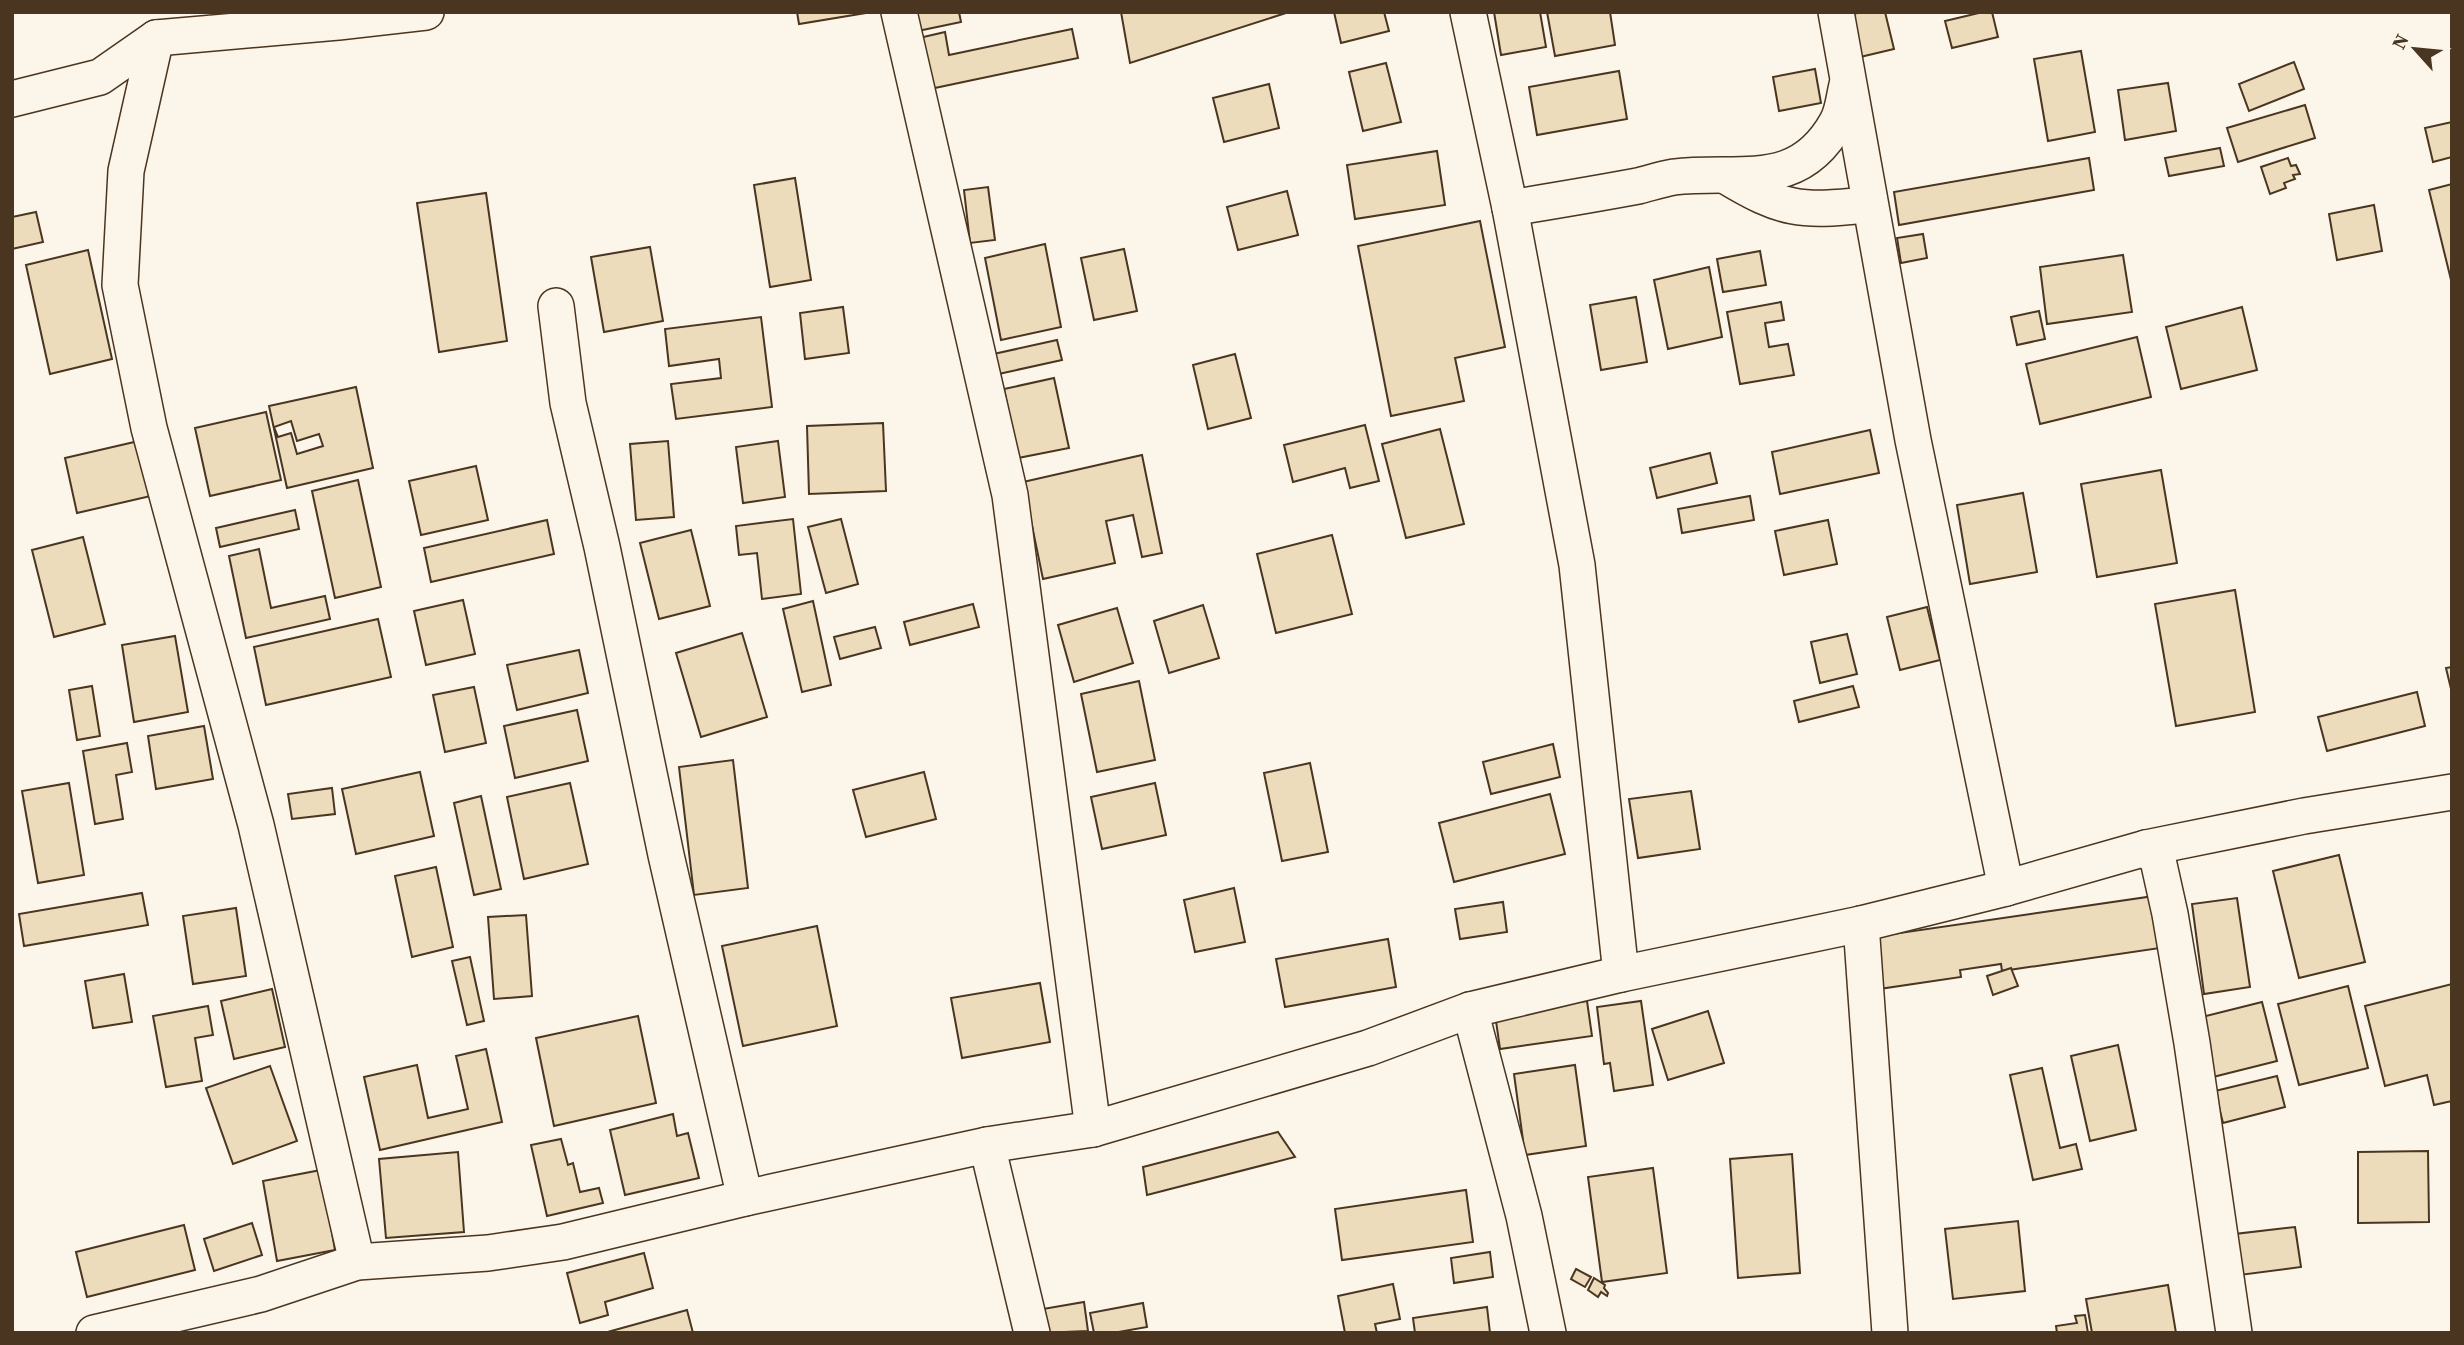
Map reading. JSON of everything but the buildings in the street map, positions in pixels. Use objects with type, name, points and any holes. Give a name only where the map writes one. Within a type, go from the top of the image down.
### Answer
[{"type":"street","points":[[12,99],[100,77],[156,38],[426,12]]},
{"type":"street","points":[[899,12],[1010,495],[1093,1129]]},
{"type":"street","points":[[1468,12],[1510,208],[1577,565],[1621,974]]},
{"type":"street","points":[[1836,12],[1913,440],[2006,888]]},
{"type":"street","points":[[156,38],[126,171],[120,285],[149,428],[256,825],[357,1262]]},
{"type":"street","points":[[1510,208],[1639,186],[1674,177],[1726,176],[1787,170],[1817,148],[1838,121],[1848,82]]},
{"type":"street","points":[[1726,176],[1758,195],[1790,207],[1834,208],[1865,205],[1869,198]]},
{"type":"street","points":[[556,306],[568,402],[666,855],[745,1198]]},
{"type":"street","points":[[94,1333],[261,1294],[357,1262],[488,1253],[563,1242],[745,1198],[987,1145],[1093,1129],[1368,1048],[1470,1010],[1621,974],[1861,924],[2006,888],[2146,848],[2304,816],[2452,792]]},
{"type":"street","points":[[2146,848],[2158,860],[2170,914],[2234,1333]]},
{"type":"street","points":[[1861,924],[1890,1333]]},
{"type":"street","points":[[1470,1010],[1524,1216],[1548,1333]]},
{"type":"street","points":[[987,1145],[1032,1333]]}]
